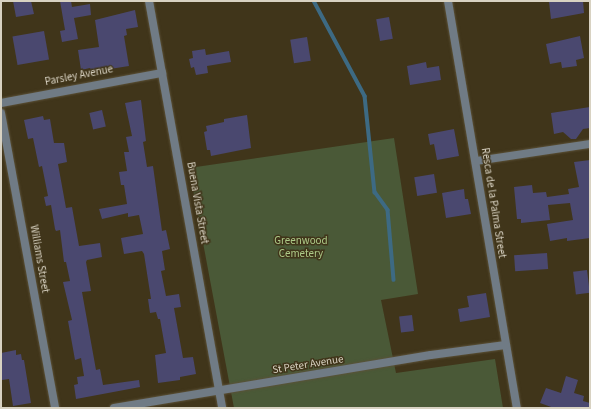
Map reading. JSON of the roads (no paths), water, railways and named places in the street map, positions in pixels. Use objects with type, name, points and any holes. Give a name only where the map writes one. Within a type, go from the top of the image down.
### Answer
[{"type":"street","name":"Buena Vista Street","points":[[149,1],[222,408]]},
{"type":"street","name":"Resca de la Palma Street","points":[[448,1],[476,162],[505,345],[517,408]]},
{"type":"street","name":"Parsley Avenue","points":[[1,103],[162,72]]},
{"type":"street","name":"Williams Street","points":[[1,113],[55,408]]},
{"type":"street","points":[[476,162],[590,144]]},
{"type":"street","name":"St Peter Avenue","points":[[114,408],[431,355],[505,345]]},
{"type":"waterway","points":[[314,1],[365,96],[375,192],[388,210],[394,280]]},
{"type":"park label","name":"Greenwood Cemetery","points":[[301,248]]}]
